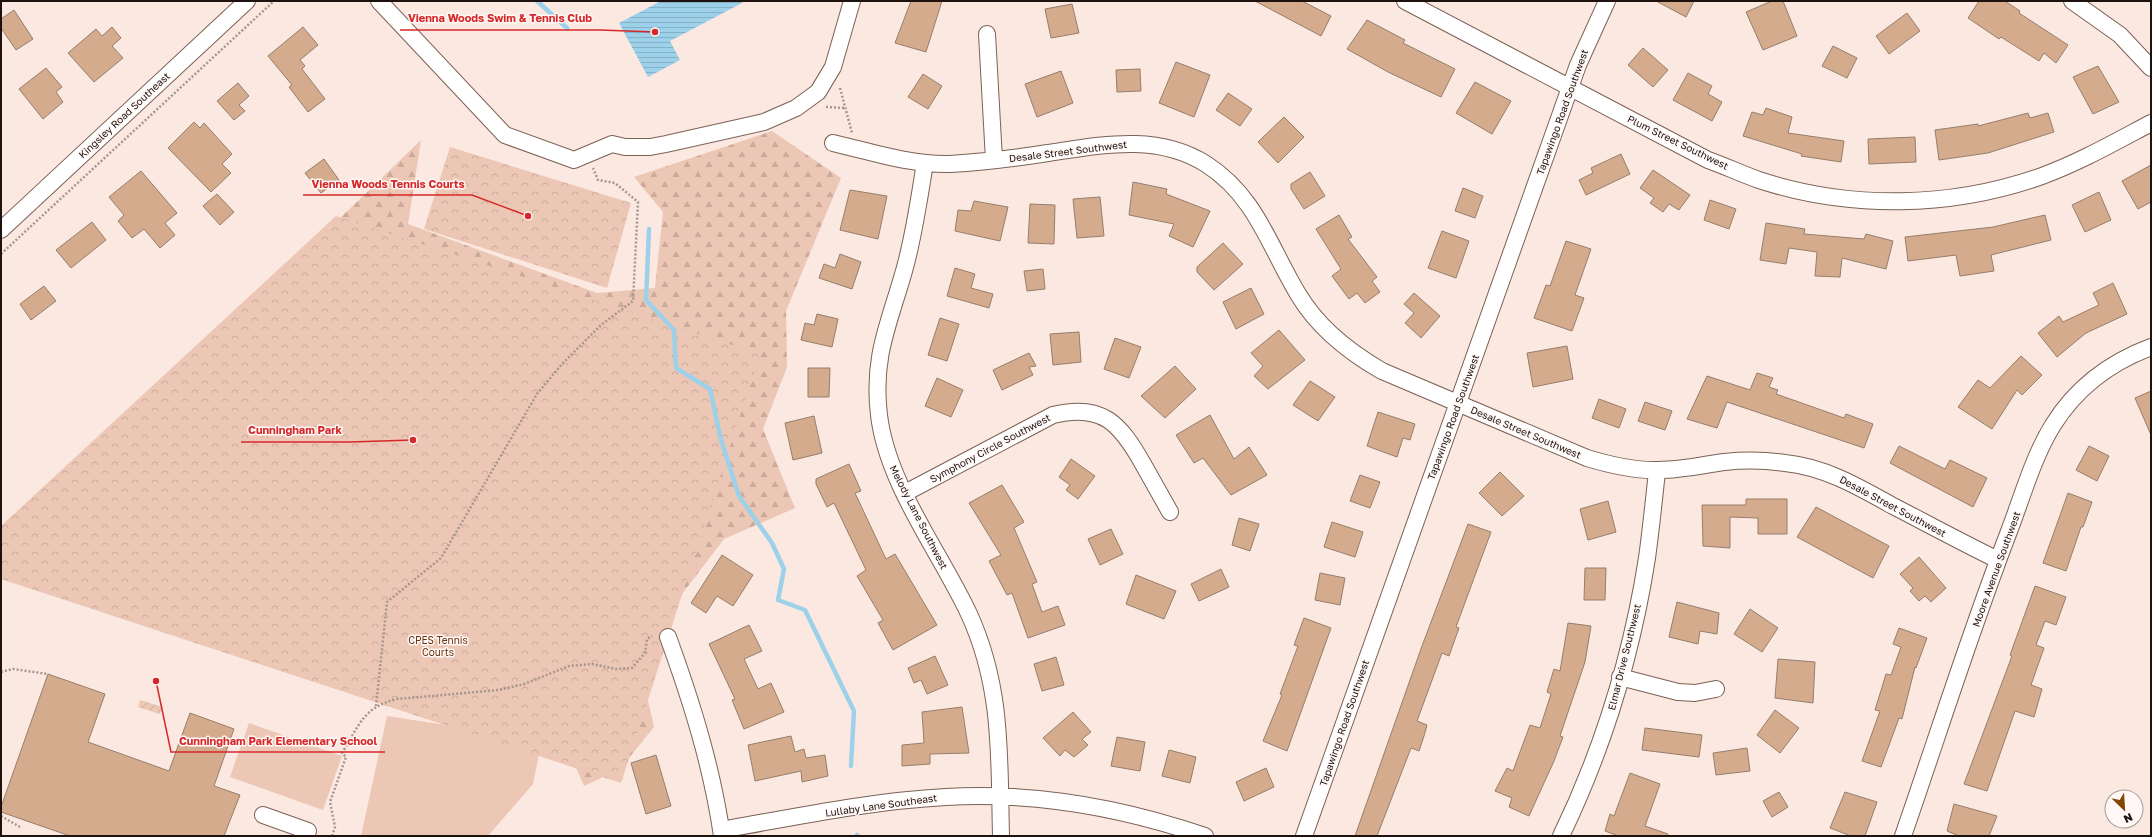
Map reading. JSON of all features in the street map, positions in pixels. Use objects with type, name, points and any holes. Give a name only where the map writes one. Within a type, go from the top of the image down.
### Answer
[{"type":"street","name":"Kingsley Road Southeast","points":[[1,230],[247,1]]},
{"type":"street","points":[[379,1],[505,135],[574,160],[612,144],[625,147],[650,147],[764,122],[796,108],[818,92],[833,67],[852,1]]},
{"type":"street","name":"Plum Street Southwest","points":[[1405,1],[1708,160],[1759,180],[1799,191],[1838,198],[1876,201],[1919,201],[1960,196],[2000,188],[2042,176],[2081,160],[2151,123]]},
{"type":"street","name":"Tapawingo Road Southwest","points":[[1304,836],[1570,88],[1592,32],[1607,1]]},
{"type":"street","points":[[2072,1],[2120,35],[2151,68]]},
{"type":"street","points":[[987,34],[994,160]]},
{"type":"street","name":"Desale Street Southwest","points":[[833,143],[900,160],[949,164],[994,160],[1113,144],[1134,143],[1158,146],[1182,152],[1205,164],[1224,177],[1248,203],[1256,213],[1298,295],[1316,319],[1337,340],[1360,358],[1382,371],[1587,458],[1613,466],[1657,470],[1678,469],[1725,462],[1758,460],[1786,463],[1813,469],[1842,478],[1998,560]]},
{"type":"street","name":"Melody Lane Southwest","points":[[925,163],[916,218],[905,270],[885,329],[879,357],[877,386],[879,416],[885,446],[905,493],[969,615],[982,647],[992,684],[998,722],[1001,761],[1001,836]]},
{"type":"street","name":"Moore Avenue Southwest","points":[[1903,836],[1998,560],[2043,444],[2061,414],[2084,387],[2105,370],[2128,357],[2151,348]]},
{"type":"street","name":"Symphony Circle Southwest","points":[[905,493],[1053,415],[1068,411],[1083,411],[1097,414],[1112,422],[1124,433],[1170,512]]},
{"type":"street","name":"Elmar Drive Southwest","points":[[1561,836],[1593,761],[1620,676],[1635,618],[1646,558],[1657,470]]},
{"type":"street","points":[[668,637],[699,727],[712,778],[721,833]]},
{"type":"street","points":[[1620,676],[1678,692],[1695,693],[1716,689]]},
{"type":"street","name":"Lullaby Lane Southeast","points":[[721,833],[903,800],[1000,796],[1078,804],[1133,815],[1205,836]]},
{"type":"street","points":[[263,815],[308,831],[306,836]]},
{"type":"path","points":[[1,254],[274,1]]},
{"type":"path","points":[[833,67],[853,135],[850,147]]},
{"type":"path","points":[[376,706],[387,602],[441,558],[537,394],[562,364],[601,325],[633,301],[638,202],[615,183],[598,180],[588,155]]},
{"type":"path","points":[[332,836],[335,827],[330,802],[346,757],[342,753],[367,713],[376,706],[397,699],[499,690],[524,684],[569,666],[592,664],[616,669],[632,668],[645,653],[647,639],[663,631],[668,637]]},
{"type":"path","points":[[1,672],[13,669],[48,674]]},
{"type":"path","points":[[1,816],[20,827]]},
{"type":"green space","points":[[772,131],[841,178],[786,311],[787,367],[763,429],[795,508],[724,539],[669,611],[633,636],[654,727],[620,769],[584,786],[511,616],[335,223],[421,140],[408,224],[597,293],[655,288],[663,212],[634,177]]},
{"type":"green space","points":[[450,147],[631,203],[607,288],[424,229]]},
{"type":"green space","name":"CPES Tennis Courts","points":[[336,216],[760,354],[621,783],[1,579],[1,526]]},
{"type":"green space","points":[[140,700],[163,707],[160,714],[138,707]]},
{"type":"green space","points":[[387,716],[542,740],[533,784],[488,836],[361,836]]},
{"type":"green space","points":[[249,723],[342,756],[323,810],[230,777]]},
{"type":"water","points":[[661,1],[741,1],[742,3],[670,41],[680,60],[648,77],[619,23]]},
{"type":"building","points":[[911,1],[942,1],[926,52],[895,43]]},
{"type":"building","points":[[1255,1],[1302,1],[1331,16],[1321,36]]},
{"type":"building","points":[[1656,1],[1694,1],[1686,17]]},
{"type":"building","points":[[1772,1],[1783,1],[1797,36],[1763,50],[1746,12]]},
{"type":"building","points":[[1979,1],[2005,1],[2020,11],[2019,13],[2068,45],[2056,63],[2044,53],[2039,61],[2001,37],[1999,39],[1968,18]]},
{"type":"building","points":[[1072,4],[1079,33],[1051,38],[1045,9]]},
{"type":"building","points":[[14,10],[33,39],[16,50],[1,28],[1,19]]},
{"type":"building","points":[[1907,13],[1920,31],[1889,54],[1876,36]]},
{"type":"building","points":[[1367,20],[1405,40],[1403,43],[1455,69],[1441,97],[1388,72],[1347,49]]},
{"type":"building","points":[[112,27],[121,38],[112,46],[123,58],[94,82],[68,53],[96,29],[102,36]]},
{"type":"building","points":[[303,27],[318,45],[300,60],[305,66],[302,69],[325,99],[308,112],[289,87],[292,85],[268,56]]},
{"type":"building","points":[[1833,46],[1857,58],[1847,78],[1822,66]]},
{"type":"building","points":[[1643,48],[1668,70],[1653,87],[1628,65]]},
{"type":"building","points":[[1176,62],[1210,75],[1194,117],[1159,103]]},
{"type":"building","points":[[2098,66],[2119,102],[2093,114],[2073,77]]},
{"type":"building","points":[[46,68],[62,87],[56,92],[63,102],[43,119],[19,89]]},
{"type":"building","points":[[1140,69],[1141,91],[1117,92],[1116,70]]},
{"type":"building","points":[[1061,71],[1073,103],[1037,117],[1025,84]]},
{"type":"building","points":[[1688,73],[1712,86],[1708,94],[1722,102],[1712,121],[1673,100]]},
{"type":"building","points":[[923,74],[942,86],[928,109],[908,97]]},
{"type":"building","points":[[1475,82],[1511,101],[1492,134],[1456,113]]},
{"type":"building","points":[[238,83],[249,96],[239,105],[245,111],[234,120],[217,101]]},
{"type":"building","points":[[1228,93],[1252,109],[1240,126],[1216,110]]},
{"type":"building","points":[[1766,108],[1792,117],[1788,133],[1844,141],[1841,162],[1801,156],[1802,154],[1743,136],[1752,112],[1763,115]]},
{"type":"building","points":[[2028,113],[2030,118],[2048,113],[2054,132],[1988,153],[1939,160],[1935,130],[1978,124],[1978,126]]},
{"type":"building","points":[[1284,117],[1304,137],[1278,163],[1258,142]]},
{"type":"building","points":[[194,122],[200,128],[204,123],[232,154],[222,164],[231,173],[211,192],[168,148]]},
{"type":"building","points":[[1915,137],[1916,162],[1869,164],[1868,139]]},
{"type":"building","points":[[1621,154],[1630,174],[1586,195],[1579,180],[1593,173],[1591,168]]},
{"type":"building","points":[[324,159],[339,180],[321,193],[305,173]]},
{"type":"building","points":[[2151,165],[2151,202],[2138,209],[2122,181]]},
{"type":"building","points":[[1653,170],[1690,195],[1679,210],[1669,204],[1663,212],[1650,203],[1654,198],[1640,188]]},
{"type":"building","points":[[141,171],[177,213],[165,223],[175,235],[160,248],[144,229],[132,238],[118,221],[124,215],[109,197]]},
{"type":"building","points":[[1310,172],[1325,196],[1304,209],[1291,189],[1291,184]]},
{"type":"building","points":[[1133,182],[1167,189],[1166,194],[1210,211],[1193,247],[1169,236],[1174,224],[1129,215]]},
{"type":"building","points":[[1463,188],[1483,196],[1475,218],[1455,211]]},
{"type":"building","points":[[850,190],[887,196],[878,239],[840,230]]},
{"type":"building","points":[[2099,192],[2111,220],[2085,232],[2072,205]]},
{"type":"building","points":[[217,194],[234,212],[220,225],[203,206]]},
{"type":"building","points":[[1100,197],[1104,236],[1077,238],[1073,199]]},
{"type":"building","points":[[1710,200],[1736,209],[1729,229],[1704,220]]},
{"type":"building","points":[[974,201],[1008,207],[1000,241],[955,231],[958,210],[971,211]]},
{"type":"building","points":[[1030,204],[1055,205],[1054,244],[1028,243]]},
{"type":"building","points":[[1339,215],[1352,237],[1348,239],[1377,277],[1372,281],[1380,292],[1365,303],[1357,293],[1349,299],[1332,276],[1341,269],[1316,229]]},
{"type":"building","points":[[2045,215],[2051,240],[1991,255],[1994,271],[1960,276],[1956,255],[1908,261],[1905,237],[1993,227]]},
{"type":"building","points":[[92,222],[106,240],[71,268],[56,250]]},
{"type":"building","points":[[1766,223],[1805,229],[1804,234],[1864,239],[1866,234],[1893,241],[1886,269],[1842,258],[1840,277],[1815,276],[1817,252],[1789,248],[1786,264],[1760,260]]},
{"type":"building","points":[[1442,231],[1469,241],[1456,278],[1428,268]]},
{"type":"building","points":[[1566,241],[1591,249],[1575,295],[1584,298],[1572,331],[1534,318],[1546,285],[1550,286]]},
{"type":"building","points":[[1223,243],[1243,264],[1214,290],[1197,272],[1197,267]]},
{"type":"building","points":[[840,254],[861,262],[852,289],[819,278],[824,264],[835,268]]},
{"type":"building","points":[[955,268],[975,274],[971,288],[993,294],[989,308],[947,296]]},
{"type":"building","points":[[1043,269],[1045,289],[1027,291],[1024,271]]},
{"type":"building","points":[[2113,283],[2127,314],[2086,333],[2057,357],[2038,333],[2059,316],[2063,322],[2099,305],[2093,293]]},
{"type":"building","points":[[44,286],[56,301],[31,320],[20,304]]},
{"type":"building","points":[[1251,288],[1264,314],[1236,329],[1223,302]]},
{"type":"building","points":[[1414,293],[1440,316],[1421,338],[1405,323],[1414,313],[1404,304]]},
{"type":"building","points":[[817,314],[838,319],[832,347],[801,340],[805,323],[814,325]]},
{"type":"building","points":[[940,318],[959,324],[947,361],[928,355]]},
{"type":"building","points":[[1279,330],[1305,360],[1268,389],[1254,376],[1263,366],[1251,353]]},
{"type":"building","points":[[1079,332],[1081,362],[1053,365],[1050,334]]},
{"type":"building","points":[[1115,338],[1141,347],[1129,378],[1104,369]]},
{"type":"building","points":[[1567,346],[1573,379],[1533,387],[1527,353]]},
{"type":"building","points":[[1029,353],[1036,366],[1029,367],[1033,375],[1002,390],[993,370]]},
{"type":"building","points":[[2021,356],[2042,375],[2022,395],[2017,390],[1992,429],[1958,407],[1978,380],[1990,388]]},
{"type":"building","points":[[1175,366],[1196,389],[1165,418],[1141,396]]},
{"type":"building","points":[[808,368],[830,368],[829,397],[808,397]]},
{"type":"building","points":[[1757,373],[1773,378],[1769,387],[1778,390],[1776,394],[1844,418],[1846,414],[1873,424],[1864,448],[1727,402],[1717,428],[1687,419],[1707,376],[1750,390]]},
{"type":"building","points":[[937,378],[963,390],[951,417],[925,406]]},
{"type":"building","points":[[1310,381],[1335,397],[1318,421],[1293,405]]},
{"type":"building","points":[[2151,391],[2151,435],[2135,398]]},
{"type":"building","points":[[1599,399],[1626,409],[1619,428],[1592,418]]},
{"type":"building","points":[[1645,402],[1672,411],[1665,430],[1638,421]]},
{"type":"building","points":[[1378,412],[1415,424],[1410,440],[1403,438],[1397,457],[1367,446]]},
{"type":"building","points":[[1210,415],[1234,459],[1249,447],[1267,475],[1231,495],[1203,458],[1194,463],[1176,435]]},
{"type":"building","points":[[814,416],[822,453],[793,460],[785,423]]},
{"type":"building","points":[[1899,446],[1945,469],[1950,460],[1987,478],[1973,507],[1890,463]]},
{"type":"building","points":[[2089,446],[2109,456],[2097,481],[2076,470]]},
{"type":"building","points":[[1071,459],[1095,476],[1078,499],[1066,490],[1070,485],[1059,477]]},
{"type":"building","points":[[849,464],[861,491],[855,493],[886,559],[895,554],[937,625],[893,650],[878,623],[883,620],[857,576],[866,570],[834,503],[827,507],[816,484],[816,479]]},
{"type":"building","points":[[1500,472],[1524,496],[1502,516],[1479,493]]},
{"type":"building","points":[[1360,475],[1380,482],[1370,508],[1350,501]]},
{"type":"building","points":[[1002,485],[1024,522],[1014,528],[1037,582],[1032,584],[1042,612],[1058,606],[1065,625],[1028,638],[1012,593],[1007,595],[989,561],[1001,555],[969,503]]},
{"type":"building","points":[[2068,493],[2092,502],[2083,527],[2081,527],[2066,571],[2043,563]]},
{"type":"building","points":[[1746,499],[1787,499],[1787,534],[1758,534],[1758,518],[1730,517],[1730,548],[1703,546],[1702,505],[1746,505]]},
{"type":"building","points":[[1608,501],[1616,532],[1588,540],[1580,509]]},
{"type":"building","points":[[1816,507],[1889,546],[1873,578],[1797,537]]},
{"type":"building","points":[[1239,518],[1259,524],[1250,551],[1232,545]]},
{"type":"building","points":[[1332,522],[1363,532],[1355,557],[1324,547]]},
{"type":"building","points":[[1468,524],[1491,532],[1456,627],[1459,628],[1449,656],[1442,653],[1417,721],[1427,725],[1419,751],[1411,748],[1377,836],[1355,836],[1422,646]]},
{"type":"building","points":[[1111,529],[1123,554],[1100,565],[1088,539]]},
{"type":"building","points":[[722,555],[753,575],[733,606],[717,596],[706,613],[691,603]]},
{"type":"building","points":[[1919,557],[1946,588],[1931,602],[1925,596],[1919,601],[1910,591],[1913,588],[1900,574]]},
{"type":"building","points":[[1585,568],[1606,568],[1605,600],[1584,600]]},
{"type":"building","points":[[1221,569],[1229,587],[1199,601],[1191,584]]},
{"type":"building","points":[[1320,573],[1345,578],[1340,605],[1315,600]]},
{"type":"building","points":[[1136,575],[1176,591],[1164,619],[1126,604]]},
{"type":"building","points":[[2035,586],[2066,597],[2056,625],[2045,621],[2036,645],[2044,648],[2031,685],[2042,689],[2034,717],[2015,711],[1987,791],[1964,784],[2012,656],[2010,655]]},
{"type":"building","points":[[1677,602],[1719,613],[1717,634],[1700,631],[1698,644],[1669,637]]},
{"type":"building","points":[[1750,609],[1778,628],[1762,652],[1734,634]]},
{"type":"building","points":[[1304,618],[1331,628],[1287,751],[1263,741],[1282,695],[1280,694],[1298,646],[1294,645]]},
{"type":"building","points":[[1568,623],[1591,626],[1585,662],[1560,736],[1563,737],[1554,761],[1529,816],[1509,807],[1512,798],[1495,791],[1507,768],[1513,771],[1530,725],[1540,728],[1551,694],[1547,692],[1554,669],[1560,671]]},
{"type":"building","points":[[749,625],[762,651],[744,659],[758,689],[771,683],[784,712],[744,729],[732,700],[735,699],[709,644]]},
{"type":"building","points":[[1899,628],[1927,638],[1916,668],[1915,667],[1902,719],[1899,718],[1881,767],[1862,761],[1880,711],[1875,710],[1886,674],[1891,675],[1901,647],[1893,644]]},
{"type":"building","points":[[935,656],[948,685],[927,694],[921,680],[914,683],[908,668]]},
{"type":"building","points":[[1056,657],[1064,685],[1042,691],[1034,664]]},
{"type":"building","points":[[1778,659],[1815,662],[1813,703],[1775,698]]},
{"type":"building","points":[[48,674],[105,694],[88,742],[169,771],[190,713],[234,729],[214,786],[240,795],[224,836],[70,836],[1,812],[1,807]]},
{"type":"building","points":[[962,707],[969,753],[930,754],[930,764],[902,766],[902,745],[924,743],[922,712]]},
{"type":"building","points":[[1775,710],[1799,728],[1780,753],[1757,735]]},
{"type":"building","points":[[1073,712],[1091,732],[1082,739],[1088,745],[1074,757],[1065,750],[1060,756],[1043,738]]},
{"type":"building","points":[[1645,728],[1702,735],[1699,757],[1642,750]]},
{"type":"building","points":[[791,736],[795,752],[804,749],[806,758],[825,755],[828,776],[802,782],[801,771],[755,781],[748,745]]},
{"type":"building","points":[[1117,737],[1145,742],[1140,771],[1111,766]]},
{"type":"building","points":[[1747,748],[1750,771],[1716,775],[1713,753]]},
{"type":"building","points":[[1169,750],[1196,757],[1190,783],[1162,776]]},
{"type":"building","points":[[656,755],[671,806],[646,814],[631,763]]},
{"type":"building","points":[[1266,768],[1274,787],[1244,801],[1236,782]]},
{"type":"building","points":[[1630,773],[1660,784],[1645,826],[1668,834],[1668,836],[1618,836],[1605,831],[1610,814],[1614,816]]},
{"type":"building","points":[[1779,792],[1788,807],[1772,817],[1763,801]]},
{"type":"building","points":[[1845,792],[1877,802],[1865,836],[1851,836],[1830,828]]},
{"type":"building","points":[[1954,804],[1997,816],[1989,836],[1959,836],[1947,831]]},
{"type":"waterway","points":[[537,1],[567,28]]},
{"type":"waterway","points":[[649,229],[646,300],[674,330],[676,368],[710,389],[721,440],[739,496],[772,543],[784,569],[778,600],[805,610],[854,711],[851,766]]},
{"type":"place","name":"Vienna Woods Swim & Tennis Club","points":[[655,32]]},
{"type":"place","name":"Vienna Woods Tennis Courts","points":[[528,216]]},
{"type":"place","name":"Cunningham Park","points":[[413,440]]},
{"type":"place","name":"Cunningham Park Elementary School","points":[[156,681]]}]
